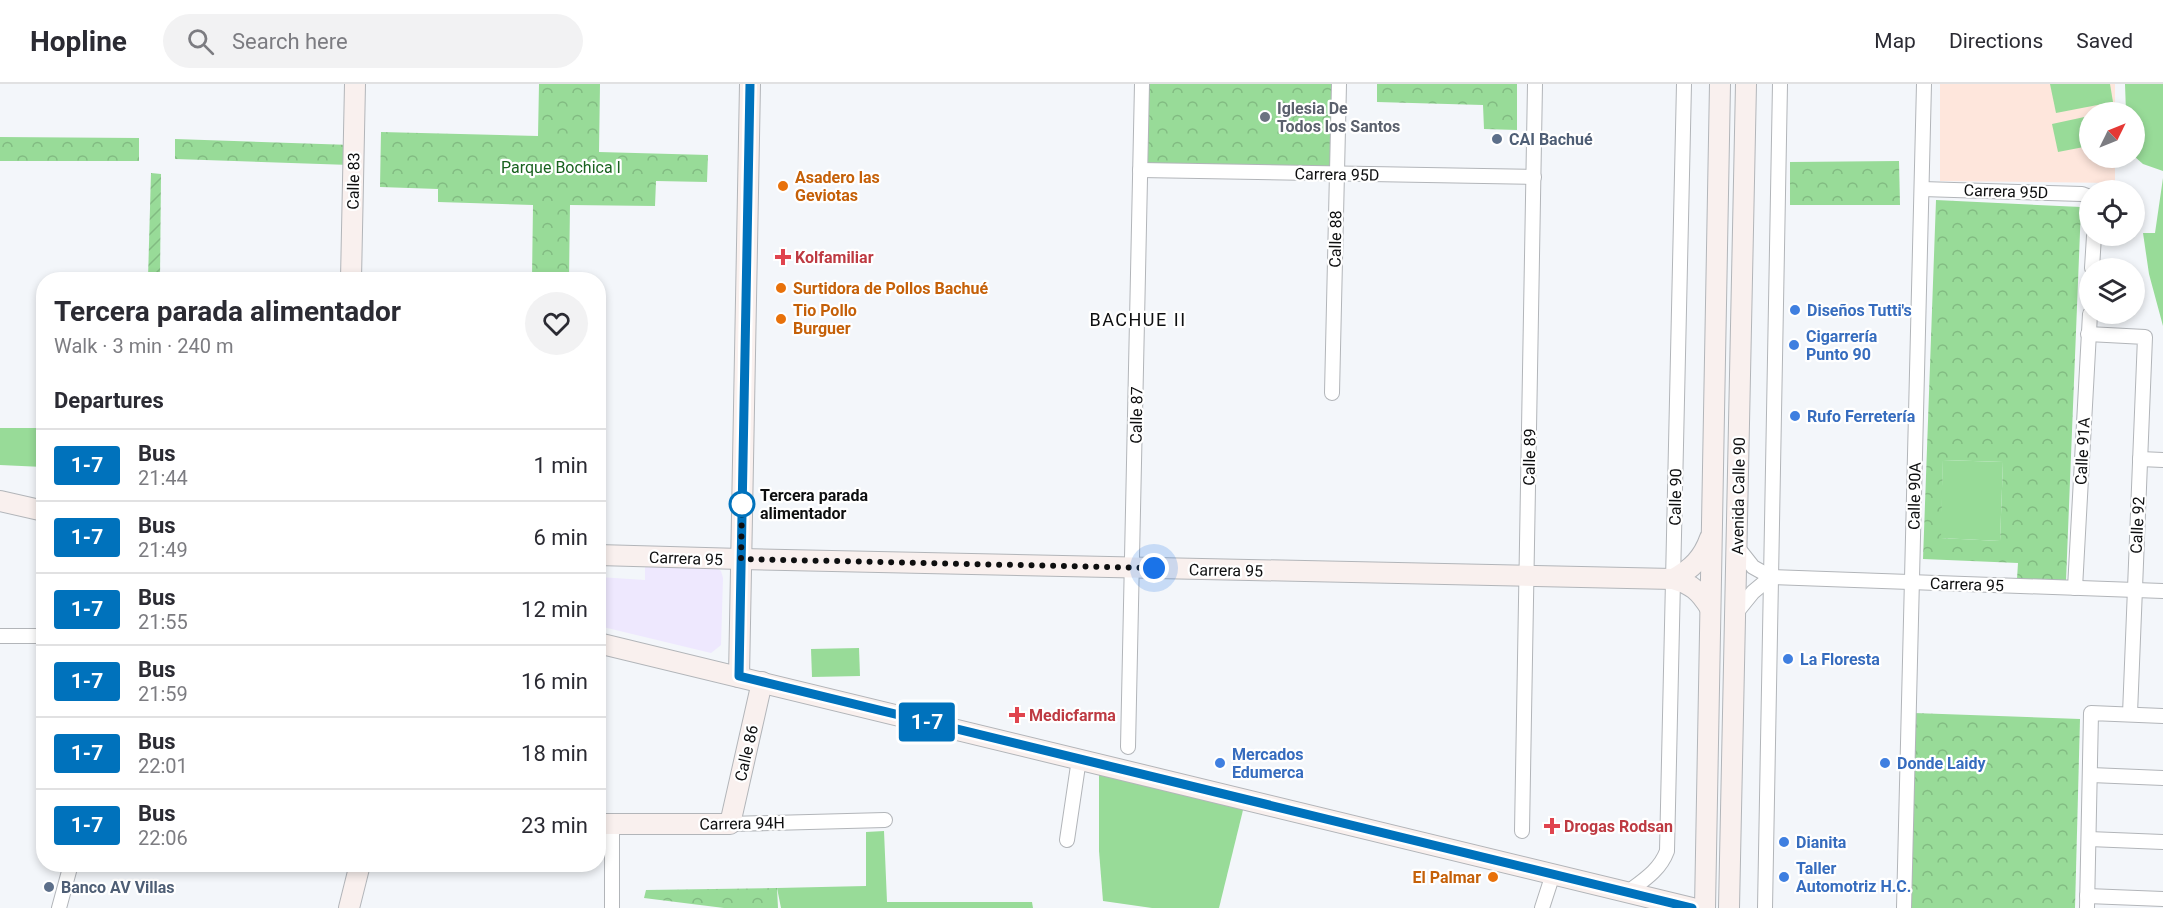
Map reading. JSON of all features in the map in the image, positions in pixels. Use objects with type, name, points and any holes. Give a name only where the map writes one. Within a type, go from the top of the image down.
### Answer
[{"type":"main road","name":"Calle 83","points":[[351,272],[355,84]]},
{"type":"main road","points":[[739,676],[750,84]]},
{"type":"main road","name":"Avenida Calle 90","points":[[1705,908],[1720,84]]},
{"type":"main road","name":"Avenida Calle 90","points":[[1729,908],[1746,84]]},
{"type":"main road","points":[[0,501],[36,509]]},
{"type":"main road","points":[[1673,579],[1693,566],[1706,549],[1711,535]]},
{"type":"main road","name":"Carrera 95","points":[[606,555],[1673,579],[1696,588],[1710,608]]},
{"type":"main road","points":[[606,645],[1692,908]]},
{"type":"main road","name":"Calle 86","points":[[730,824],[762,682]]},
{"type":"main road","name":"Carrera 94H","points":[[606,824],[730,824]]},
{"type":"main road","points":[[349,908],[358,872]]},
{"type":"street","name":"Calle 87","points":[[1128,747],[1141,221],[1142,84]]},
{"type":"street","name":"Calle 88","points":[[1332,393],[1339,84]]},
{"type":"street","name":"Calle 89","points":[[1522,831],[1535,84]]},
{"type":"street","name":"Calle 90","points":[[1628,892],[1656,870],[1664,860],[1667,851],[1684,84]]},
{"type":"street","points":[[1765,908],[1780,84]]},
{"type":"street","name":"Calle 90A","points":[[1904,908],[1924,84]]},
{"type":"street","name":"Carrera 95D","points":[[1140,170],[1534,177]]},
{"type":"street","name":"Carrera 95D","points":[[1922,189],[2079,194]]},
{"type":"street","name":"Calle 91A","points":[[2075,588],[2089,324]]},
{"type":"street","name":"Calle 92","points":[[2088,334],[2145,337],[2130,714]]},
{"type":"street","points":[[2140,459],[2163,460]]},
{"type":"street","points":[[1738,549],[1753,567],[1771,577]]},
{"type":"street","points":[[1736,613],[1753,592],[1771,577]]},
{"type":"street","name":"Carrera 95","points":[[1771,577],[2163,591]]},
{"type":"street","points":[[0,636],[36,636]]},
{"type":"street","points":[[2163,716],[2091,713],[2087,902],[2163,899]]},
{"type":"street","points":[[1067,840],[1079,759]]},
{"type":"street","points":[[2091,775],[2163,778]]},
{"type":"street","name":"Carrera 94H","points":[[730,824],[885,820]]},
{"type":"street","points":[[606,836],[612,908]]},
{"type":"street","points":[[2089,839],[2163,842]]},
{"type":"street","points":[[59,908],[69,872]]},
{"type":"street","points":[[1542,908],[1553,874]]},
{"type":"shaded area","points":[[1940,84],[2115,84],[2115,102],[2079,102],[2079,168],[2115,168],[2115,180],[2079,180],[2079,183],[1940,181]]},
{"type":"shaded area","points":[[645,565],[715,567],[721,571],[723,578],[721,645],[711,653],[606,628],[606,577],[645,580]]},
{"type":"green space","name":"Parque Bochica I","points":[[539,84],[600,84],[599,152],[708,155],[707,182],[656,181],[655,206],[570,205],[569,272],[532,272],[533,205],[438,202],[438,189],[380,187],[381,132],[538,136]]},
{"type":"green space","points":[[1144,84],[1337,84],[1336,173],[1142,168]]},
{"type":"green space","points":[[1377,84],[1517,84],[1517,130],[1484,129],[1483,105],[1377,102]]},
{"type":"green space","points":[[2050,84],[2110,84],[2113,102],[2079,102],[2079,109],[2056,113]]},
{"type":"green space","points":[[2125,84],[2163,84],[2163,171],[2145,165],[2145,102],[2126,102]]},
{"type":"green space","points":[[2079,118],[2079,148],[2058,152],[2052,124]]},
{"type":"green space","points":[[0,137],[139,138],[139,161],[0,161]]},
{"type":"green space","points":[[175,139],[351,145],[350,165],[175,159]]},
{"type":"green space","points":[[1899,161],[1900,205],[1790,205],[1790,162]]},
{"type":"green space","points":[[151,173],[161,174],[160,272],[148,272]]},
{"type":"green space","points":[[2163,178],[2163,326],[2149,274],[2145,246],[2145,233],[2155,233]]},
{"type":"green space","points":[[1936,200],[2079,207],[2066,581],[2017,579],[2018,563],[1923,559]],"holes":[[[1943,460],[2003,462],[2000,541],[1941,538]]]},
{"type":"green space","points":[[0,428],[36,428],[36,467],[0,465]]},
{"type":"green space","points":[[1943,460],[2003,462],[2000,541],[1940,538]]},
{"type":"green space","points":[[859,648],[860,676],[812,677],[811,649]]},
{"type":"green space","points":[[1914,713],[2080,719],[2075,908],[1909,908]]},
{"type":"green space","points":[[1099,774],[1244,806],[1219,908],[1152,908],[1103,901],[1099,851]]},
{"type":"green space","points":[[884,831],[887,902],[1032,902],[1033,908],[781,908],[777,888],[866,886],[866,832]]},
{"type":"green space","points":[[777,888],[778,908],[724,908],[644,898],[646,890]]},
{"type":"bus line","name":"1-7","points":[[750,84],[739,676],[1692,908]]},
{"type":"place","name":"Iglesia De Todos los Santos","points":[[1265,117]]},
{"type":"place","name":"CAI Bachué","points":[[1497,139]]},
{"type":"place","name":"Asadero las Geviotas","points":[[783,186]]},
{"type":"place","name":"Kolfamiliar","points":[[783,257]]},
{"type":"place","name":"Surtidora de Pollos Bachué","points":[[781,288]]},
{"type":"place","name":"Diseños Tutti's","points":[[1795,310]]},
{"type":"place","name":"Tio Pollo Burguer","points":[[781,319]]},
{"type":"place","name":"Cigarrería Punto 90","points":[[1794,345]]},
{"type":"place","name":"Rufo Ferretería","points":[[1795,416]]},
{"type":"place","name":"Tercera parada alimentador","points":[[742,504]]},
{"type":"place","name":"La Floresta","points":[[1788,659]]},
{"type":"place","name":"Medicfarma","points":[[1017,715]]},
{"type":"place","name":"Mercados Edumerca","points":[[1220,763]]},
{"type":"place","name":"Donde Laidy","points":[[1885,763]]},
{"type":"place","name":"Drogas Rodsan","points":[[1552,826]]},
{"type":"place","name":"Dianita","points":[[1784,842]]},
{"type":"place","name":"El Palmar","points":[[1493,877]]},
{"type":"place","name":"Taller Automotriz H.C.","points":[[1784,877]]},
{"type":"place","name":"Banco AV Villas","points":[[49,887]]},
{"type":"district","name":"BACHUE II","points":[[1138,320]]},
{"type":"route","points":[[742,504],[741,559],[1154,568]]}]
